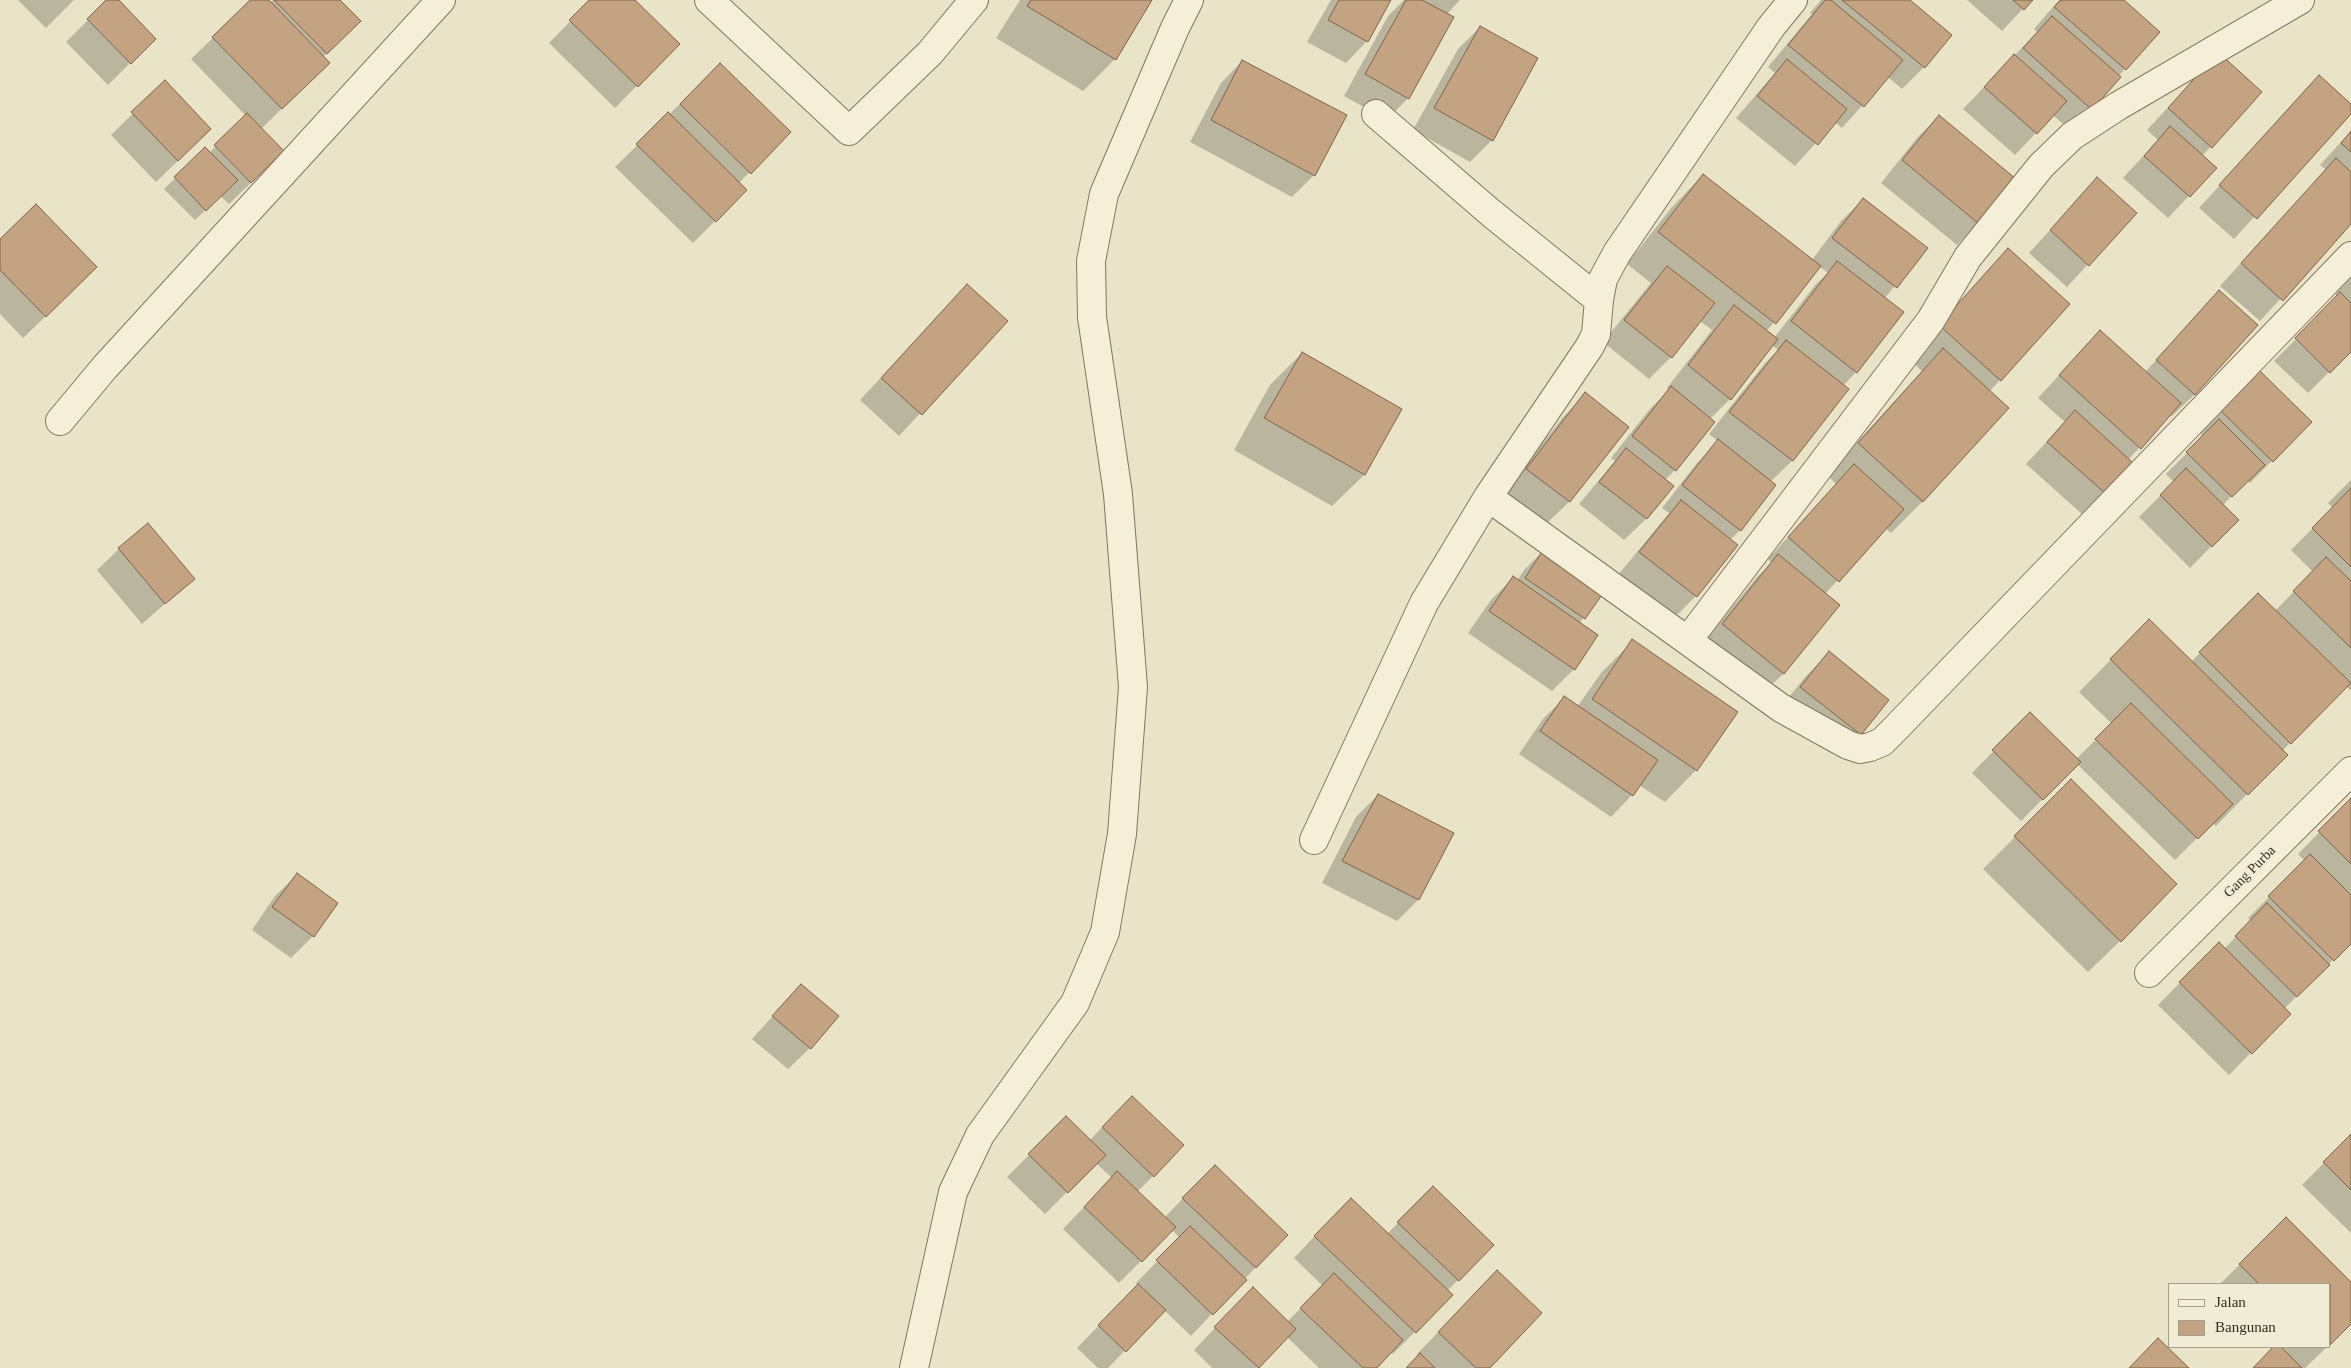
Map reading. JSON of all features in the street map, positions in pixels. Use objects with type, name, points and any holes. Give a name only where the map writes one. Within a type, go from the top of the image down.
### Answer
[{"type":"street","points":[[60,421],[105,367],[441,0]]},
{"type":"street","points":[[708,0],[850,130],[930,53],[974,0]]},
{"type":"street","points":[[914,1368],[953,1192],[980,1135],[1075,1003],[1104,932],[1122,834],[1133,688],[1118,494],[1092,317],[1091,261],[1104,194],[1175,28],[1189,0]]},
{"type":"street","points":[[1314,840],[1424,603],[1488,497],[1590,346],[1596,334],[1603,279],[1617,253],[1771,27],[1793,0]]},
{"type":"street","points":[[1688,640],[1931,320],[1968,257],[2041,166],[2072,136],[2118,106],[2300,0]]},
{"type":"street","points":[[1376,114],[1491,214],[1599,300]]},
{"type":"street","points":[[1488,497],[1781,708],[1848,745],[1860,749],[1882,742],[2351,256]]},
{"type":"street","name":"Gang Purba","points":[[2149,973],[2351,771]]},
{"type":"building","points":[[106,0],[119,0],[156,39],[131,64],[87,19]]},
{"type":"building","points":[[250,0],[269,0],[330,63],[282,109],[212,37]]},
{"type":"building","points":[[274,0],[340,0],[361,21],[327,54]]},
{"type":"building","points":[[589,0],[635,0],[680,44],[638,87],[569,20]]},
{"type":"building","points":[[1031,0],[1152,0],[1116,60],[1027,6]]},
{"type":"building","points":[[1339,0],[1391,0],[1368,42],[1328,20]]},
{"type":"building","points":[[1406,0],[1422,0],[1454,17],[1409,99],[1365,74]]},
{"type":"building","points":[[1825,0],[1831,0],[1903,60],[1864,107],[1788,45]]},
{"type":"building","points":[[1842,0],[1910,0],[1952,35],[1925,68]]},
{"type":"building","points":[[2013,0],[2033,0],[2024,10]]},
{"type":"building","points":[[2061,0],[2124,0],[2160,32],[2126,70],[2054,7]]},
{"type":"building","points":[[2052,16],[2121,77],[2092,110],[2023,48]]},
{"type":"building","points":[[1480,26],[1538,58],[1493,141],[1434,108]]},
{"type":"building","points":[[2218,52],[2262,92],[2212,148],[2168,108]]},
{"type":"building","points":[[2014,54],[2067,101],[2037,134],[1984,87]]},
{"type":"building","points":[[1787,59],[1847,109],[1818,145],[1757,96]]},
{"type":"building","points":[[1242,60],[1347,115],[1315,176],[1211,120]]},
{"type":"building","points":[[720,63],[791,132],[751,174],[680,104]]},
{"type":"building","points":[[2319,75],[2351,104],[2351,114],[2257,219],[2219,185]]},
{"type":"building","points":[[165,80],[211,129],[178,161],[131,112]]},
{"type":"building","points":[[668,112],[747,190],[716,222],[636,144]]},
{"type":"building","points":[[247,113],[284,151],[251,183],[214,145]]},
{"type":"building","points":[[1939,115],[2016,179],[1979,224],[1902,160]]},
{"type":"building","points":[[2170,126],[2217,168],[2190,197],[2144,156]]},
{"type":"building","points":[[2351,131],[2351,152],[2341,143]]},
{"type":"building","points":[[205,147],[238,180],[206,211],[174,177]]},
{"type":"building","points":[[2336,158],[2351,172],[2351,224],[2283,301],[2241,263]]},
{"type":"building","points":[[1703,174],[1821,266],[1776,324],[1658,232]]},
{"type":"building","points":[[2097,177],[2137,213],[2089,266],[2050,230]]},
{"type":"building","points":[[1863,198],[1928,248],[1897,288],[1832,238]]},
{"type":"building","points":[[36,204],[97,267],[46,317],[0,270],[0,239]]},
{"type":"building","points":[[2008,248],[2070,304],[2001,381],[1939,325]]},
{"type":"building","points":[[1837,261],[1904,312],[1857,373],[1791,321]]},
{"type":"building","points":[[1667,266],[1715,303],[1672,358],[1624,320]]},
{"type":"building","points":[[967,284],[1008,321],[922,415],[881,378]]},
{"type":"building","points":[[2219,290],[2258,325],[2195,395],[2156,360]]},
{"type":"building","points":[[2340,292],[2351,303],[2351,352],[2330,373],[2295,338]]},
{"type":"building","points":[[1734,305],[1778,339],[1731,400],[1688,365]]},
{"type":"building","points":[[2100,330],[2181,403],[2141,449],[2059,375]]},
{"type":"building","points":[[1786,340],[1849,389],[1793,461],[1729,412]]},
{"type":"building","points":[[1943,348],[2009,408],[1923,502],[1858,443]]},
{"type":"building","points":[[1302,352],[1402,409],[1365,475],[1264,418]]},
{"type":"building","points":[[2260,371],[2312,422],[2273,462],[2221,411]]},
{"type":"building","points":[[1671,386],[1715,422],[1676,471],[1632,436]]},
{"type":"building","points":[[1585,392],[1629,427],[1570,502],[1526,469]]},
{"type":"building","points":[[2075,410],[2133,463],[2105,493],[2047,442]]},
{"type":"building","points":[[2219,419],[2265,465],[2232,497],[2186,452]]},
{"type":"building","points":[[1718,439],[1776,485],[1741,531],[1682,485]]},
{"type":"building","points":[[1626,448],[1674,486],[1647,519],[1599,482]]},
{"type":"building","points":[[1854,464],[1904,509],[1839,582],[1788,537]]},
{"type":"building","points":[[2186,468],[2239,520],[2212,547],[2160,495]]},
{"type":"building","points":[[2351,488],[2351,567],[2312,528]]},
{"type":"building","points":[[1681,500],[1738,545],[1697,597],[1639,552]]},
{"type":"building","points":[[148,523],[195,579],[165,604],[118,548]]},
{"type":"building","points":[[1545,547],[1606,589],[1585,619],[1525,578]]},
{"type":"building","points":[[1778,554],[1840,605],[1784,674],[1722,624]]},
{"type":"building","points":[[2326,557],[2351,581],[2351,648],[2293,591]]},
{"type":"building","points":[[1513,576],[1598,635],[1575,670],[1489,611]]},
{"type":"building","points":[[2258,593],[2351,683],[2291,744],[2199,652]]},
{"type":"building","points":[[2149,619],[2288,755],[2248,795],[2110,659]]},
{"type":"building","points":[[1632,639],[1738,712],[1697,771],[1592,699]]},
{"type":"building","points":[[1829,651],[1889,700],[1861,735],[1800,687]]},
{"type":"building","points":[[1564,696],[1658,760],[1633,796],[1540,731]]},
{"type":"building","points":[[2131,703],[2233,804],[2198,839],[2095,739]]},
{"type":"building","points":[[2030,712],[2081,762],[2043,800],[1992,750]]},
{"type":"building","points":[[2071,779],[2177,884],[2121,942],[2014,836]]},
{"type":"building","points":[[1378,794],[1454,833],[1419,900],[1342,861]]},
{"type":"building","points":[[2351,798],[2351,864],[2318,831]]},
{"type":"building","points":[[2310,854],[2351,895],[2351,944],[2334,961],[2268,896]]},
{"type":"building","points":[[297,873],[338,903],[314,937],[272,907]]},
{"type":"building","points":[[2267,903],[2330,965],[2297,997],[2235,936]]},
{"type":"building","points":[[2219,942],[2291,1014],[2252,1054],[2179,982]]},
{"type":"building","points":[[801,984],[839,1016],[811,1049],[772,1016]]},
{"type":"building","points":[[1132,1096],[1184,1145],[1154,1177],[1102,1127]]},
{"type":"building","points":[[1066,1116],[1106,1155],[1068,1193],[1028,1154]]},
{"type":"building","points":[[2351,1134],[2351,1190],[2323,1162]]},
{"type":"building","points":[[1215,1165],[1288,1235],[1256,1268],[1182,1198]]},
{"type":"building","points":[[1117,1171],[1176,1227],[1142,1262],[1084,1207]]},
{"type":"building","points":[[1433,1186],[1494,1245],[1459,1281],[1397,1222]]},
{"type":"building","points":[[1351,1198],[1453,1295],[1416,1333],[1314,1236]]},
{"type":"building","points":[[2286,1217],[2351,1282],[2351,1324],[2331,1344],[2331,1283],[2258,1283],[2239,1264]]},
{"type":"building","points":[[1190,1226],[1247,1280],[1213,1315],[1156,1260]]},
{"type":"building","points":[[1497,1270],[1542,1313],[1490,1368],[1476,1368],[1438,1332]]},
{"type":"building","points":[[1334,1273],[1403,1340],[1377,1368],[1363,1368],[1300,1308]]},
{"type":"building","points":[[1138,1284],[1166,1310],[1126,1352],[1098,1325]]},
{"type":"building","points":[[1253,1287],[1296,1329],[1259,1368],[1214,1327]]},
{"type":"building","points":[[2158,1338],[2189,1368],[2129,1368]]},
{"type":"building","points":[[2272,1348],[2282,1348],[2302,1368],[2253,1368]]},
{"type":"building","points":[[1420,1353],[1435,1368],[1406,1368]]}]
